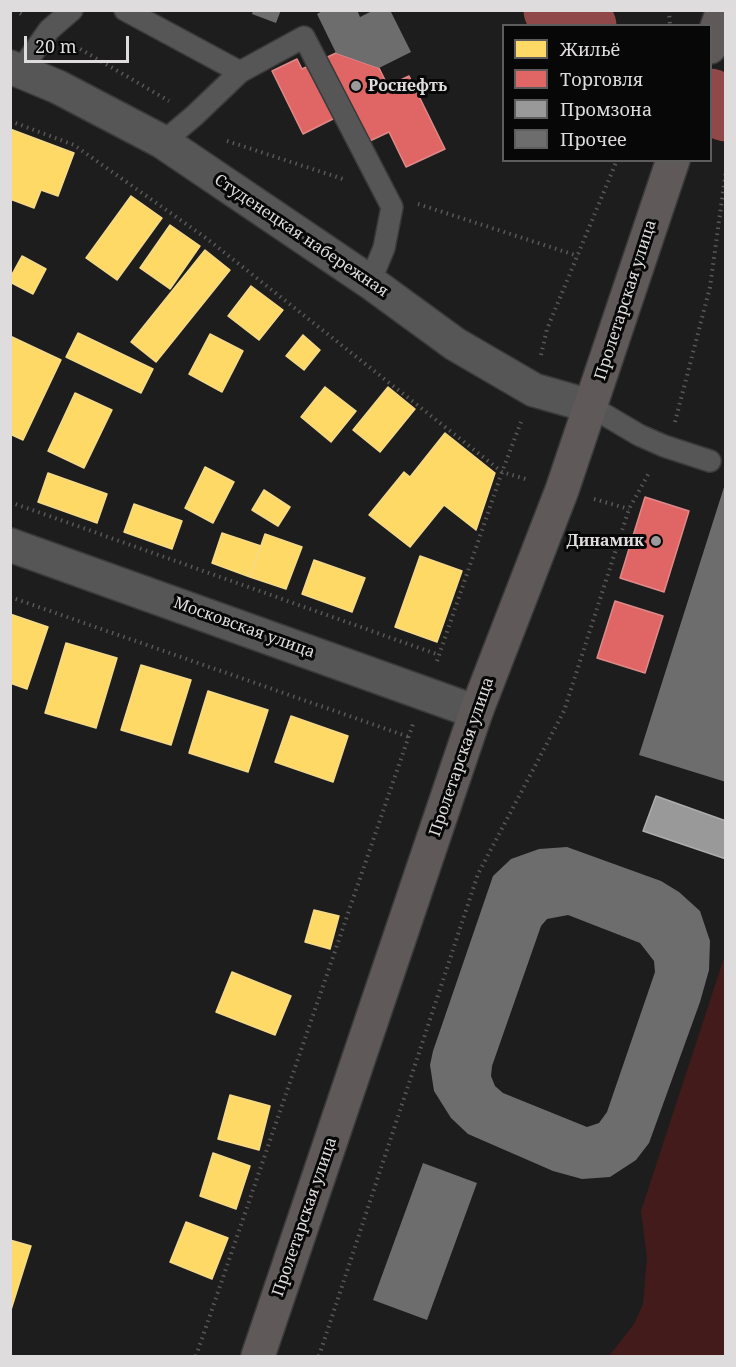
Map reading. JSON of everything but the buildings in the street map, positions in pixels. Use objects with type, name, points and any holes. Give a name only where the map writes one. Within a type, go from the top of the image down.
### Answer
[{"type":"main road","points":[[712,44],[723,10]]},
{"type":"main road","name":"Пролетарская улица","points":[[258,1356],[476,712],[562,490],[672,162]]},
{"type":"street","name":"Студенецкая набережная","points":[[15,69],[58,87],[163,142],[370,282],[455,344],[534,390],[591,406]]},
{"type":"street","name":"Московская улица","points":[[10,545],[476,712]]},
{"type":"lane","points":[[15,69],[49,30],[72,10]]},
{"type":"lane","points":[[125,10],[240,72]]},
{"type":"lane","points":[[163,142],[240,72],[304,37],[392,207],[384,248],[370,282]]},
{"type":"lane","points":[[591,406],[639,435],[710,462]]},
{"type":"path","points":[[15,10],[194,116],[227,141],[578,256]]},
{"type":"path","points":[[10,121],[74,145],[206,237],[502,472]]},
{"type":"path","points":[[10,502],[440,655],[502,472],[534,390],[547,329],[616,162]]},
{"type":"path","points":[[319,1356],[478,874],[564,711],[629,509],[673,429],[711,287],[726,170]]},
{"type":"path","points":[[10,597],[409,737],[196,1356]]},
{"type":"shaded area","points":[[725,955],[725,1356],[609,1356],[634,1324],[643,1304],[647,1258],[641,1211]]},
{"type":"waterway","points":[[555,10],[581,24]]},
{"type":"waterway","points":[[712,101],[726,110]]},
{"type":"place","name":"Роснефть","points":[[356,86]]},
{"type":"place","name":"Динамик","points":[[656,541]]}]
